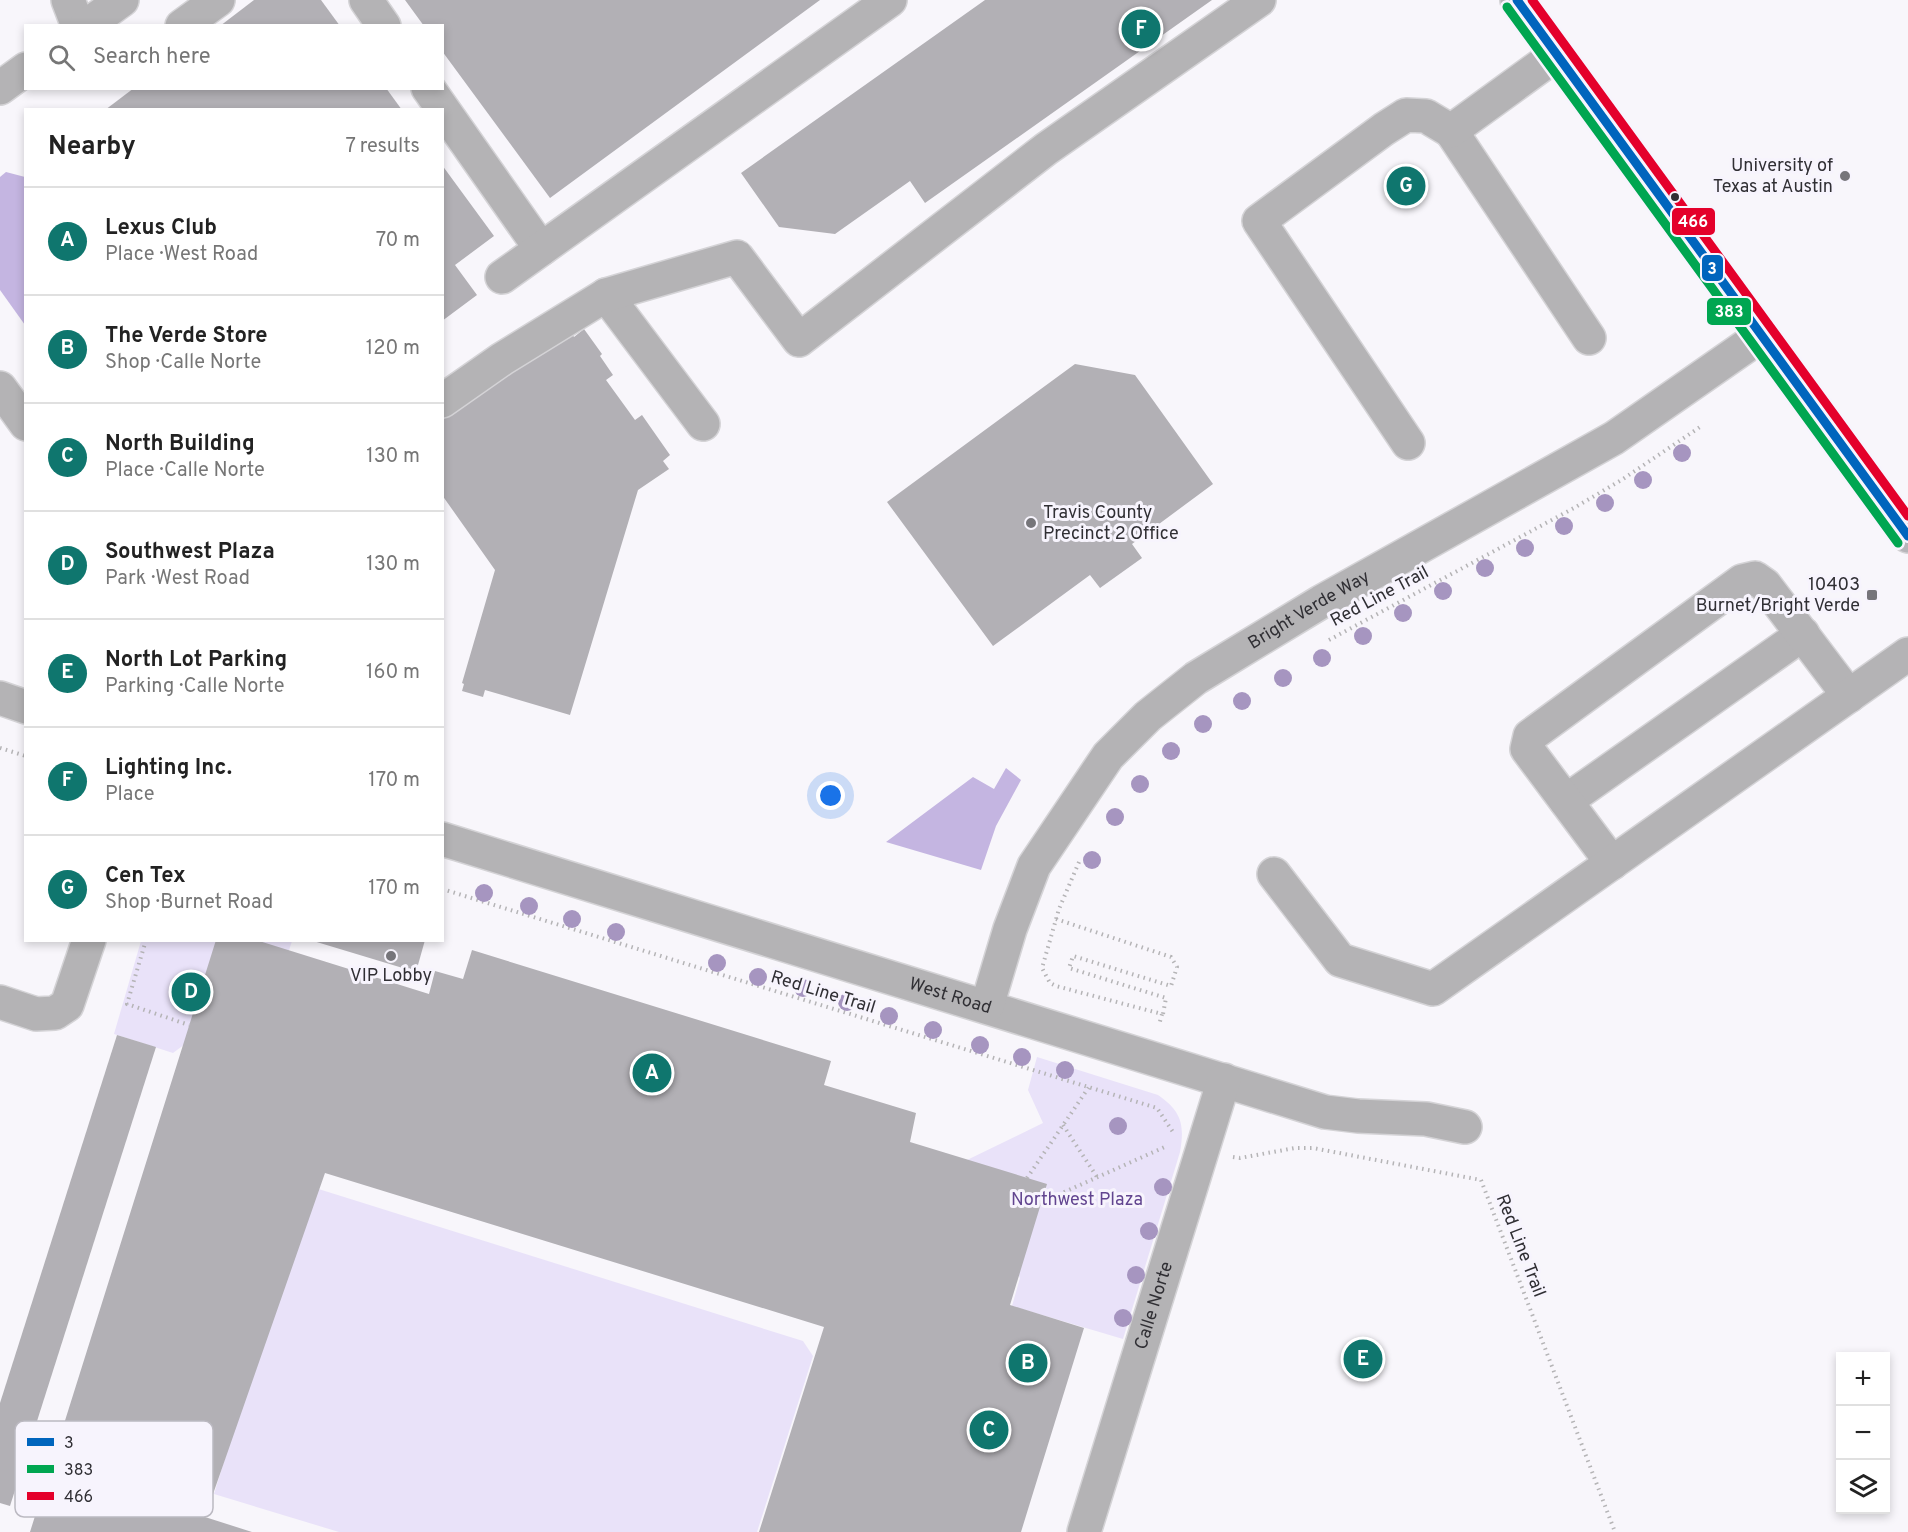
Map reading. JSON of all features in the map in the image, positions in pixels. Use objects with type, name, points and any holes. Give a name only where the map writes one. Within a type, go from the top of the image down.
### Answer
[{"type":"main road","points":[[1517,0],[1908,536]]},
{"type":"street","points":[[68,0],[77,24]]},
{"type":"street","points":[[89,24],[122,0]]},
{"type":"street","points":[[185,24],[218,0]]},
{"type":"street","points":[[366,0],[383,24]]},
{"type":"street","points":[[502,277],[890,0]]},
{"type":"street","points":[[444,400],[502,359],[606,295],[737,257],[799,340],[1046,149],[1259,0]]},
{"type":"street","points":[[1451,131],[1557,54]]},
{"type":"street","points":[[0,88],[24,70]]},
{"type":"street","points":[[429,90],[442,108]]},
{"type":"street","points":[[444,111],[541,249]]},
{"type":"street","points":[[1408,443],[1259,221],[1406,115],[1426,116],[1451,131],[1589,338]]},
{"type":"street","points":[[606,295],[703,424]]},
{"type":"street","name":"Bright Verde Way","points":[[987,1006],[1010,929],[1034,866],[1108,756],[1148,716],[1197,678],[1321,602],[1614,438],[1762,335]]},
{"type":"street","points":[[0,388],[24,421]]},
{"type":"street","points":[[1612,863],[1527,749],[1530,736],[1742,581],[1755,578],[1765,585],[1849,696]]},
{"type":"street","points":[[1566,801],[1803,634]]},
{"type":"street","points":[[1274,874],[1340,960],[1433,989],[1908,654]]},
{"type":"street","points":[[0,698],[24,706]]},
{"type":"street","name":"West Road","points":[[444,840],[1325,1112],[1426,1119],[1465,1127]]},
{"type":"street","points":[[0,1002],[36,1014],[55,1013],[67,1005],[88,942]]},
{"type":"street","name":"Calle Norte","points":[[1084,1532],[1224,1080]]},
{"type":"path","name":"Red Line Trail","points":[[1321,644],[1575,508],[1700,427]]},
{"type":"path","points":[[0,748],[24,755]]},
{"type":"path","points":[[1081,859],[1056,919],[1042,968],[1050,983],[1162,1014]]},
{"type":"path","name":"Red Line Trail","points":[[444,890],[1157,1108],[1173,1133]]},
{"type":"path","points":[[1056,919],[1171,957],[1177,967],[1171,986],[1073,956],[1069,969],[1166,998],[1160,1025]]},
{"type":"path","points":[[145,942],[126,1004],[189,1025]]},
{"type":"path","points":[[1027,1178],[1089,1087]]},
{"type":"path","points":[[1063,1125],[1097,1177]]},
{"type":"path","points":[[1042,1202],[1170,1145]]},
{"type":"path","name":"Red Line Trail","points":[[1224,1155],[1240,1158],[1295,1148],[1313,1148],[1480,1180],[1615,1532]]},
{"type":"green space","points":[[141,942],[292,942],[282,972],[173,1053],[114,1034]]},
{"type":"green space","name":"Northwest Plaza","points":[[1037,1057],[1158,1095],[1172,1107],[1180,1119],[1182,1134],[1180,1152],[1123,1339],[1012,1306],[1020,1278],[967,1160],[1043,1123],[1028,1090]]},
{"type":"green space","points":[[309,1186],[803,1341],[813,1356],[757,1532],[339,1532],[214,1494]]},
{"type":"shaded area","points":[[6,172],[24,177],[24,324],[0,290],[0,177]]},
{"type":"shaded area","points":[[1006,768],[1021,780],[996,826],[981,870],[886,842],[973,777],[994,789]]},
{"type":"building","points":[[254,0],[321,0],[339,24],[223,24]]},
{"type":"building","points":[[405,0],[820,0],[550,198],[444,54],[444,24],[423,24]]},
{"type":"building","points":[[985,0],[1212,0],[925,203],[910,181],[835,234],[779,227],[741,173]]},
{"type":"building","points":[[131,90],[387,90],[401,108],[108,108]]},
{"type":"building","points":[[444,168],[494,236],[455,265],[477,295],[444,320]]},
{"type":"building","points":[[584,329],[602,354],[600,356],[613,375],[606,380],[635,420],[642,415],[670,455],[663,461],[669,469],[638,490],[570,715],[485,690],[483,697],[462,691],[464,684],[462,683],[495,570],[444,498],[444,419],[570,330],[574,337]]},
{"type":"building","name":"Travis County Precinct 2 Office","points":[[1075,364],[1135,375],[1213,484],[1132,544],[1142,558],[1100,588],[1090,575],[993,646],[887,502]]},
{"type":"building","points":[[215,942],[262,942],[429,994],[435,971],[463,979],[472,950],[831,1061],[824,1085],[916,1113],[910,1142],[1047,1184],[1010,1305],[1084,1328],[1021,1532],[759,1532],[824,1327],[325,1173],[213,1494],[213,1421],[65,1421]]},
{"type":"building","name":"VIP Lobby","points":[[317,942],[424,942],[416,972]]},
{"type":"building","points":[[117,1035],[156,1047],[37,1421],[15,1421],[15,1490],[10,1506],[0,1503],[0,1403]]},
{"type":"building","points":[[35,1517],[205,1517],[252,1532],[30,1532]]},
{"type":"transit line","name":"3","points":[[1517,0],[1908,536]]},
{"type":"transit line","name":"466","points":[[1532,0],[1908,516]]},
{"type":"transit line","name":"383","points":[[1507,7],[1898,543]]},
{"type":"place","name":"Lighting Inc.","points":[[1141,29]]},
{"type":"place","name":"University of Texas at Austin","points":[[1845,176]]},
{"type":"place","name":"Cen Tex","points":[[1406,186]]},
{"type":"place","name":"Travis County Precinct 2 Office","points":[[1031,523]]},
{"type":"place","name":"10403 Burnet/Bright Verde","points":[[1872,595]]},
{"type":"place","name":"VIP Lobby","points":[[391,956]]},
{"type":"place","name":"Southwest Plaza","points":[[191,992]]},
{"type":"place","name":"Lexus Club","points":[[652,1073]]},
{"type":"place","name":"North Lot Parking","points":[[1363,1359]]},
{"type":"place","name":"The Verde Store","points":[[1028,1363]]},
{"type":"place","name":"North Building","points":[[989,1430]]}]
